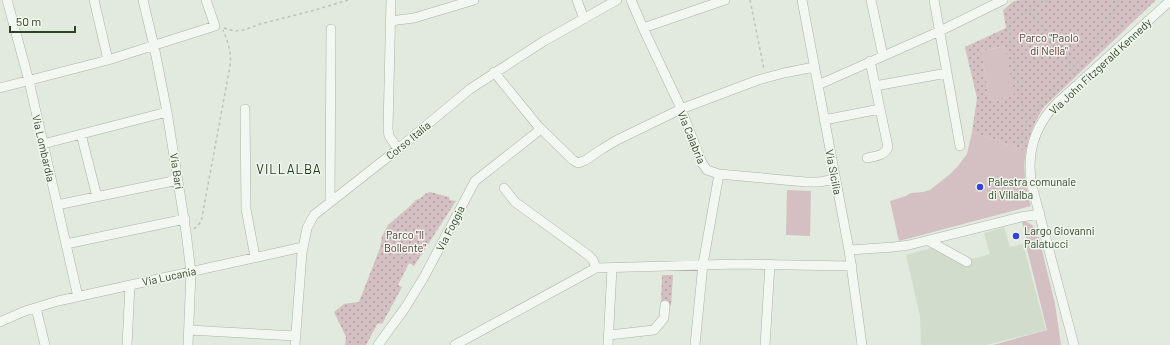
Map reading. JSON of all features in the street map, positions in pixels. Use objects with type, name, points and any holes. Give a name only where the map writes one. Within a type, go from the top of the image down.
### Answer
[{"type":"street","name":"Via Lombardia","points":[[7,0],[29,81],[78,297]]},
{"type":"street","points":[[94,0],[108,60]]},
{"type":"street","name":"Via Bari","points":[[143,0],[167,112],[186,232],[191,272],[188,345]]},
{"type":"street","points":[[0,88],[108,60],[215,26],[206,0]]},
{"type":"street","points":[[391,0],[388,129],[389,136],[398,149]]},
{"type":"street","points":[[390,21],[414,18],[474,0]]},
{"type":"street","points":[[577,0],[584,19]]},
{"type":"street","name":"Corso Italia","points":[[296,341],[303,247],[306,232],[314,215],[398,149],[470,89],[494,72],[544,41],[617,0]]},
{"type":"street","name":"Via Calabria","points":[[631,0],[681,109],[703,165],[707,170],[719,174]]},
{"type":"street","points":[[643,28],[724,0]]},
{"type":"street","name":"Via Sicilia","points":[[802,0],[852,266],[862,345]]},
{"type":"street","points":[[871,0],[883,56]]},
{"type":"street","points":[[934,0],[960,146]]},
{"type":"street","points":[[818,85],[940,31],[1003,0]]},
{"type":"street","name":"Via John Fitzgerald Kennedy","points":[[1074,345],[1031,180],[1030,162],[1033,144],[1043,120],[1052,108],[1170,1]]},
{"type":"street","points":[[330,202],[331,28]]},
{"type":"street","points":[[867,158],[883,153],[887,149],[870,61]]},
{"type":"street","points":[[494,72],[541,129],[572,160],[578,163],[586,160],[617,140],[681,109],[750,82],[766,77],[814,67]]},
{"type":"street","points":[[875,86],[947,73]]},
{"type":"street","points":[[245,109],[246,209],[255,258]]},
{"type":"street","points":[[824,120],[880,109]]},
{"type":"street","points":[[43,144],[167,112]]},
{"type":"street","name":"Via Foggia","points":[[378,345],[405,308],[424,277],[475,181],[541,129]]},
{"type":"street","points":[[81,134],[97,197]]},
{"type":"street","points":[[696,345],[704,264],[719,174],[806,182],[819,182],[836,179]]},
{"type":"street","points":[[57,205],[178,180]]},
{"type":"street","points":[[504,188],[515,202],[586,253],[593,260],[596,268]]},
{"type":"street","points":[[849,250],[894,247],[929,241],[1021,217],[1040,214]]},
{"type":"street","points":[[66,244],[184,219]]},
{"type":"street","points":[[929,241],[967,262]]},
{"type":"street","name":"Via Lucania","points":[[0,322],[36,308],[78,297],[303,247]]},
{"type":"street","points":[[455,345],[596,268],[704,264],[852,266]]},
{"type":"street","points":[[765,345],[770,264]]},
{"type":"street","points":[[608,345],[612,268]]},
{"type":"street","points":[[127,345],[130,285]]},
{"type":"street","points":[[609,335],[654,330],[664,318],[665,306]]},
{"type":"street","points":[[36,308],[45,345]]},
{"type":"street","points":[[189,330],[296,341]]},
{"type":"path","points":[[186,232],[195,228],[201,222],[230,66],[230,50],[222,28],[234,31],[244,30],[260,24],[348,0]]},
{"type":"path","points":[[750,0],[766,77]]},
{"type":"path","points":[[1026,124],[1009,28],[1013,21],[1029,9],[1039,3],[1052,0]]},
{"type":"path","points":[[1018,144],[1030,117],[1043,100],[1089,50],[1114,12],[1118,0]]},
{"type":"path","points":[[1029,9],[1073,69]]},
{"type":"shaded area","points":[[1004,227],[1010,247],[1023,244],[1046,330],[986,345],[921,345],[920,316],[906,255],[934,247],[968,260],[990,254],[984,233]]},
{"type":"green space","name":"Parco \"Paolo di Nella\"","points":[[1156,0],[1044,107],[1033,128],[1026,151],[972,132],[977,98],[965,47],[1006,28],[1003,10],[1014,1]],"holes":[[[1005,46],[1014,96],[990,101],[981,51]]]},
{"type":"green space","points":[[1006,46],[1015,96],[990,101],[981,51]]},
{"type":"green space","name":"Palestra comunale di Villalba","points":[[972,132],[1026,151],[1026,186],[1031,206],[899,241],[890,201],[911,193],[930,190],[949,175],[967,154]]},
{"type":"green space","points":[[787,190],[811,191],[810,236],[786,235]]},
{"type":"green space","name":"Parco \"Il Bollente\"","points":[[430,192],[449,197],[450,200],[456,201],[414,266],[409,263],[398,285],[402,287],[382,324],[378,323],[366,345],[345,345],[346,337],[334,312],[344,304],[359,302],[380,248],[382,236],[388,225],[416,200]]},
{"type":"green space","points":[[1015,220],[1029,223],[1038,234],[1055,304],[1061,345],[993,345],[1047,330],[1026,245],[1028,244],[1022,222],[1016,223]]},
{"type":"green space","points":[[662,275],[673,275],[671,306],[661,305]]},
{"type":"place","name":"Palestra comunale di Villalba","points":[[980,187]]},
{"type":"place","name":"Largo Giovanni Palatucci","points":[[1016,236]]},
{"type":"district","name":"VILLALBA","points":[[289,169]]}]
